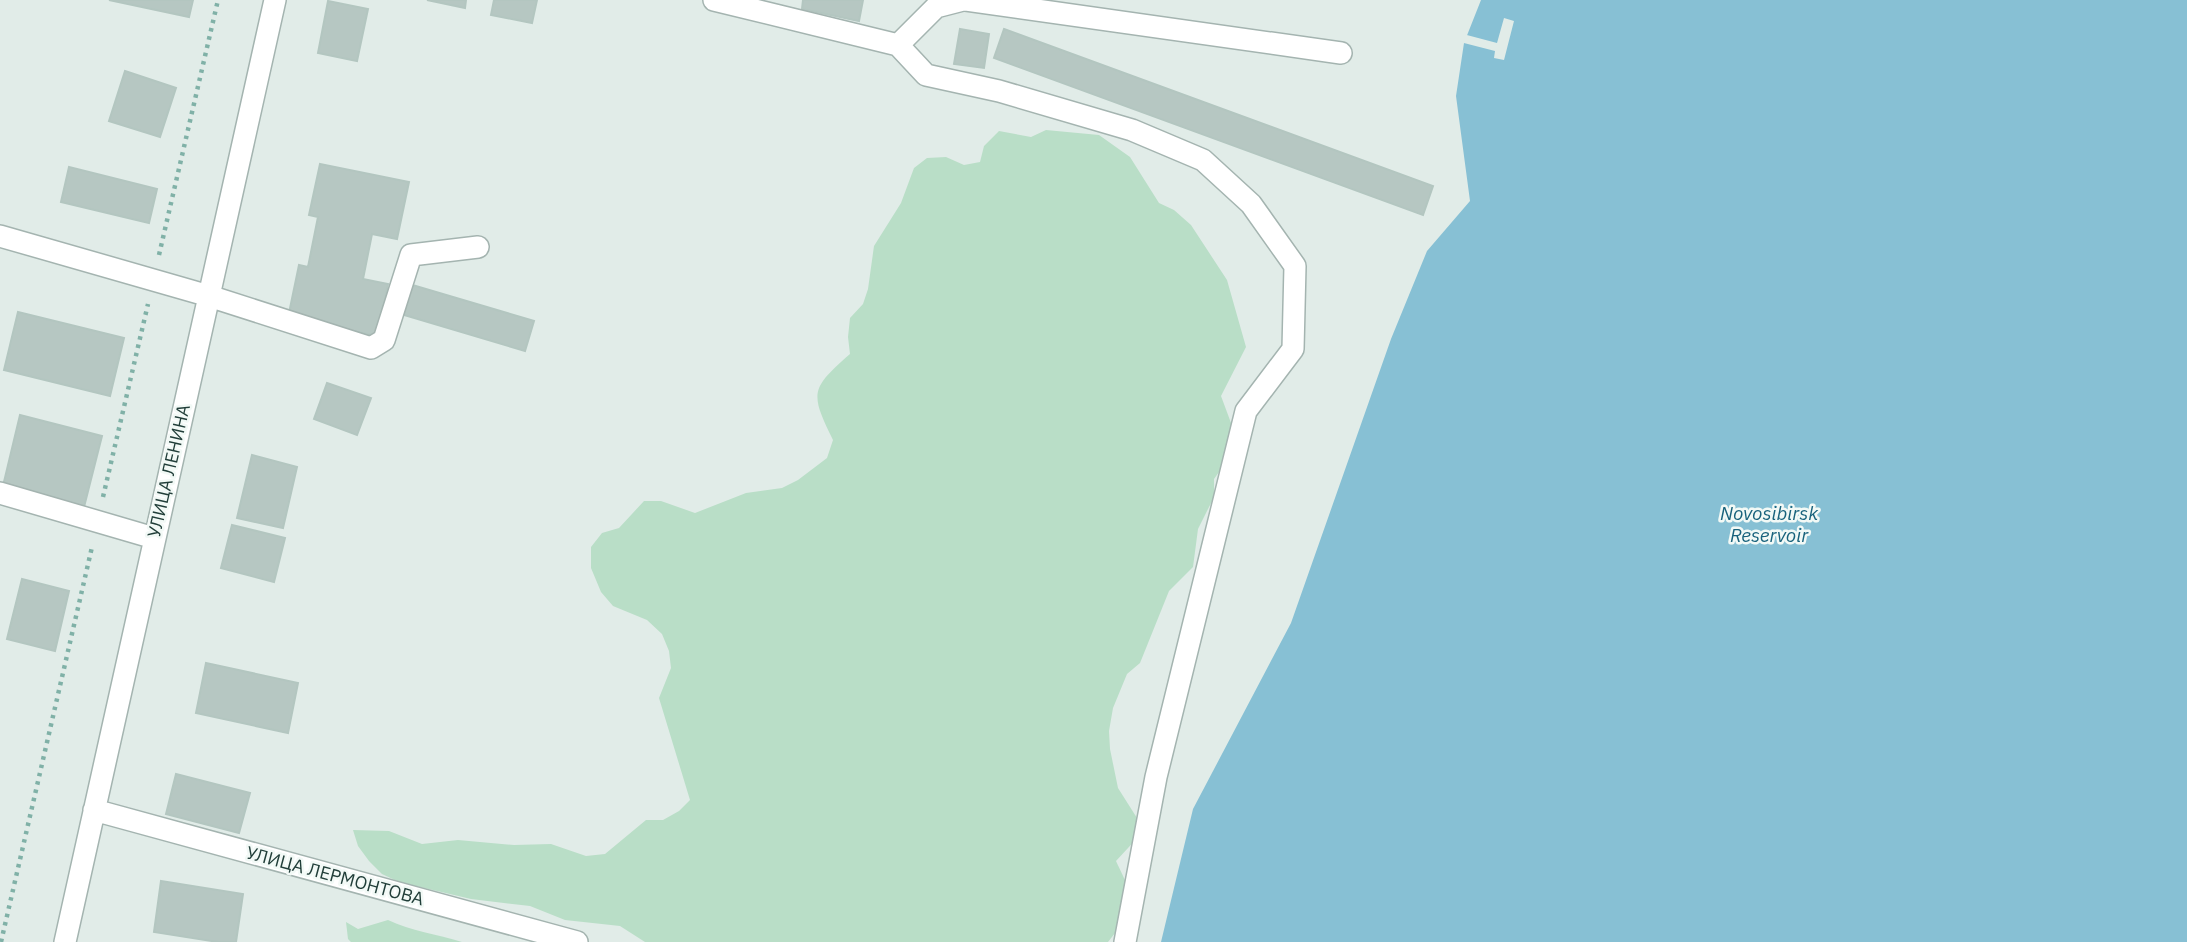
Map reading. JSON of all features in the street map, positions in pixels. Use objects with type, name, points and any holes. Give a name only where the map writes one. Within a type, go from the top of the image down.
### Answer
[{"type":"street","name":"УЛИЦА ЛЕНИНА","points":[[65,942],[275,0]]},
{"type":"street","points":[[714,0],[898,45],[926,75],[999,91],[1132,130],[1203,160],[1251,204],[1295,266],[1293,349],[1246,411],[1156,777],[1125,942]]},
{"type":"street","points":[[898,45],[936,7],[964,0],[1341,52]]},
{"type":"street","points":[[0,236],[209,296],[371,348],[384,340],[411,255],[478,247]]},
{"type":"street","points":[[0,493],[155,538]]},
{"type":"street","name":"УЛИЦА ЛЕРМОНТОВА","points":[[94,810],[564,940]]},
{"type":"path","points":[[1,942],[218,0]]},
{"type":"green space","points":[[1046,130],[1099,135],[1130,157],[1159,203],[1174,210],[1191,225],[1227,280],[1246,347],[1221,396],[1234,431],[1234,451],[1214,479],[1214,497],[1198,529],[1193,567],[1169,591],[1140,663],[1127,674],[1113,708],[1109,731],[1110,749],[1118,788],[1137,818],[1140,835],[1116,861],[1128,887],[1132,904],[1126,919],[1108,942],[645,942],[620,926],[565,920],[530,906],[471,899],[399,882],[382,874],[358,846],[353,830],[389,831],[422,844],[458,840],[514,845],[551,844],[586,856],[605,854],[646,820],[663,820],[679,811],[690,800],[659,698],[671,668],[669,651],[662,634],[647,620],[613,606],[601,592],[591,568],[591,547],[602,533],[619,528],[644,501],[661,501],[695,513],[746,493],[782,488],[798,480],[827,458],[833,440],[820,412],[818,392],[827,376],[850,354],[850,318],[863,304],[868,289],[874,246],[901,203],[914,168],[927,158],[946,157],[964,165],[980,162],[984,146],[999,131],[1031,137]]},
{"type":"green space","points":[[388,920],[462,942],[351,942],[348,939],[346,922],[358,929]]},
{"type":"water","name":"Novosibirsk Reservoir","points":[[1481,0],[2187,0],[2187,942],[1161,942],[1193,809],[1291,623],[1391,339],[1427,251],[1470,201],[1456,96],[1464,43]]},
{"type":"pier","points":[[1504,18],[1514,21],[1504,60],[1494,58],[1495,51],[1460,42],[1463,34],[1497,43]]},
{"type":"building","points":[[109,0],[193,0],[189,17]]},
{"type":"building","points":[[427,0],[466,0],[465,8]]},
{"type":"building","points":[[494,0],[537,0],[532,23],[491,15]]},
{"type":"building","points":[[803,0],[863,0],[859,21],[802,9]]},
{"type":"building","points":[[328,1],[368,9],[357,61],[318,53]]},
{"type":"building","points":[[960,29],[989,34],[984,68],[954,64]]},
{"type":"building","points":[[1004,29],[1433,186],[1423,215],[994,58]]},
{"type":"building","points":[[125,71],[176,88],[160,137],[109,121]]},
{"type":"building","points":[[320,164],[409,182],[397,239],[372,234],[363,279],[388,284],[378,336],[288,318],[299,265],[308,267],[318,217],[309,215]]},
{"type":"building","points":[[69,167],[157,189],[149,223],[61,202]]},
{"type":"building","points":[[409,284],[534,321],[525,351],[401,314]]},
{"type":"building","points":[[18,312],[124,338],[110,396],[4,370]]},
{"type":"building","points":[[327,383],[371,398],[357,435],[314,419]]},
{"type":"building","points":[[20,415],[102,436],[84,507],[3,486]]},
{"type":"building","points":[[252,455],[297,467],[283,528],[237,518]]},
{"type":"building","points":[[232,525],[285,538],[274,582],[221,568]]},
{"type":"building","points":[[22,579],[69,591],[55,651],[7,639]]},
{"type":"building","points":[[206,663],[298,683],[288,733],[196,713]]},
{"type":"building","points":[[176,774],[250,793],[239,833],[166,814]]},
{"type":"building","points":[[161,881],[243,894],[236,942],[218,942],[154,932]]}]
